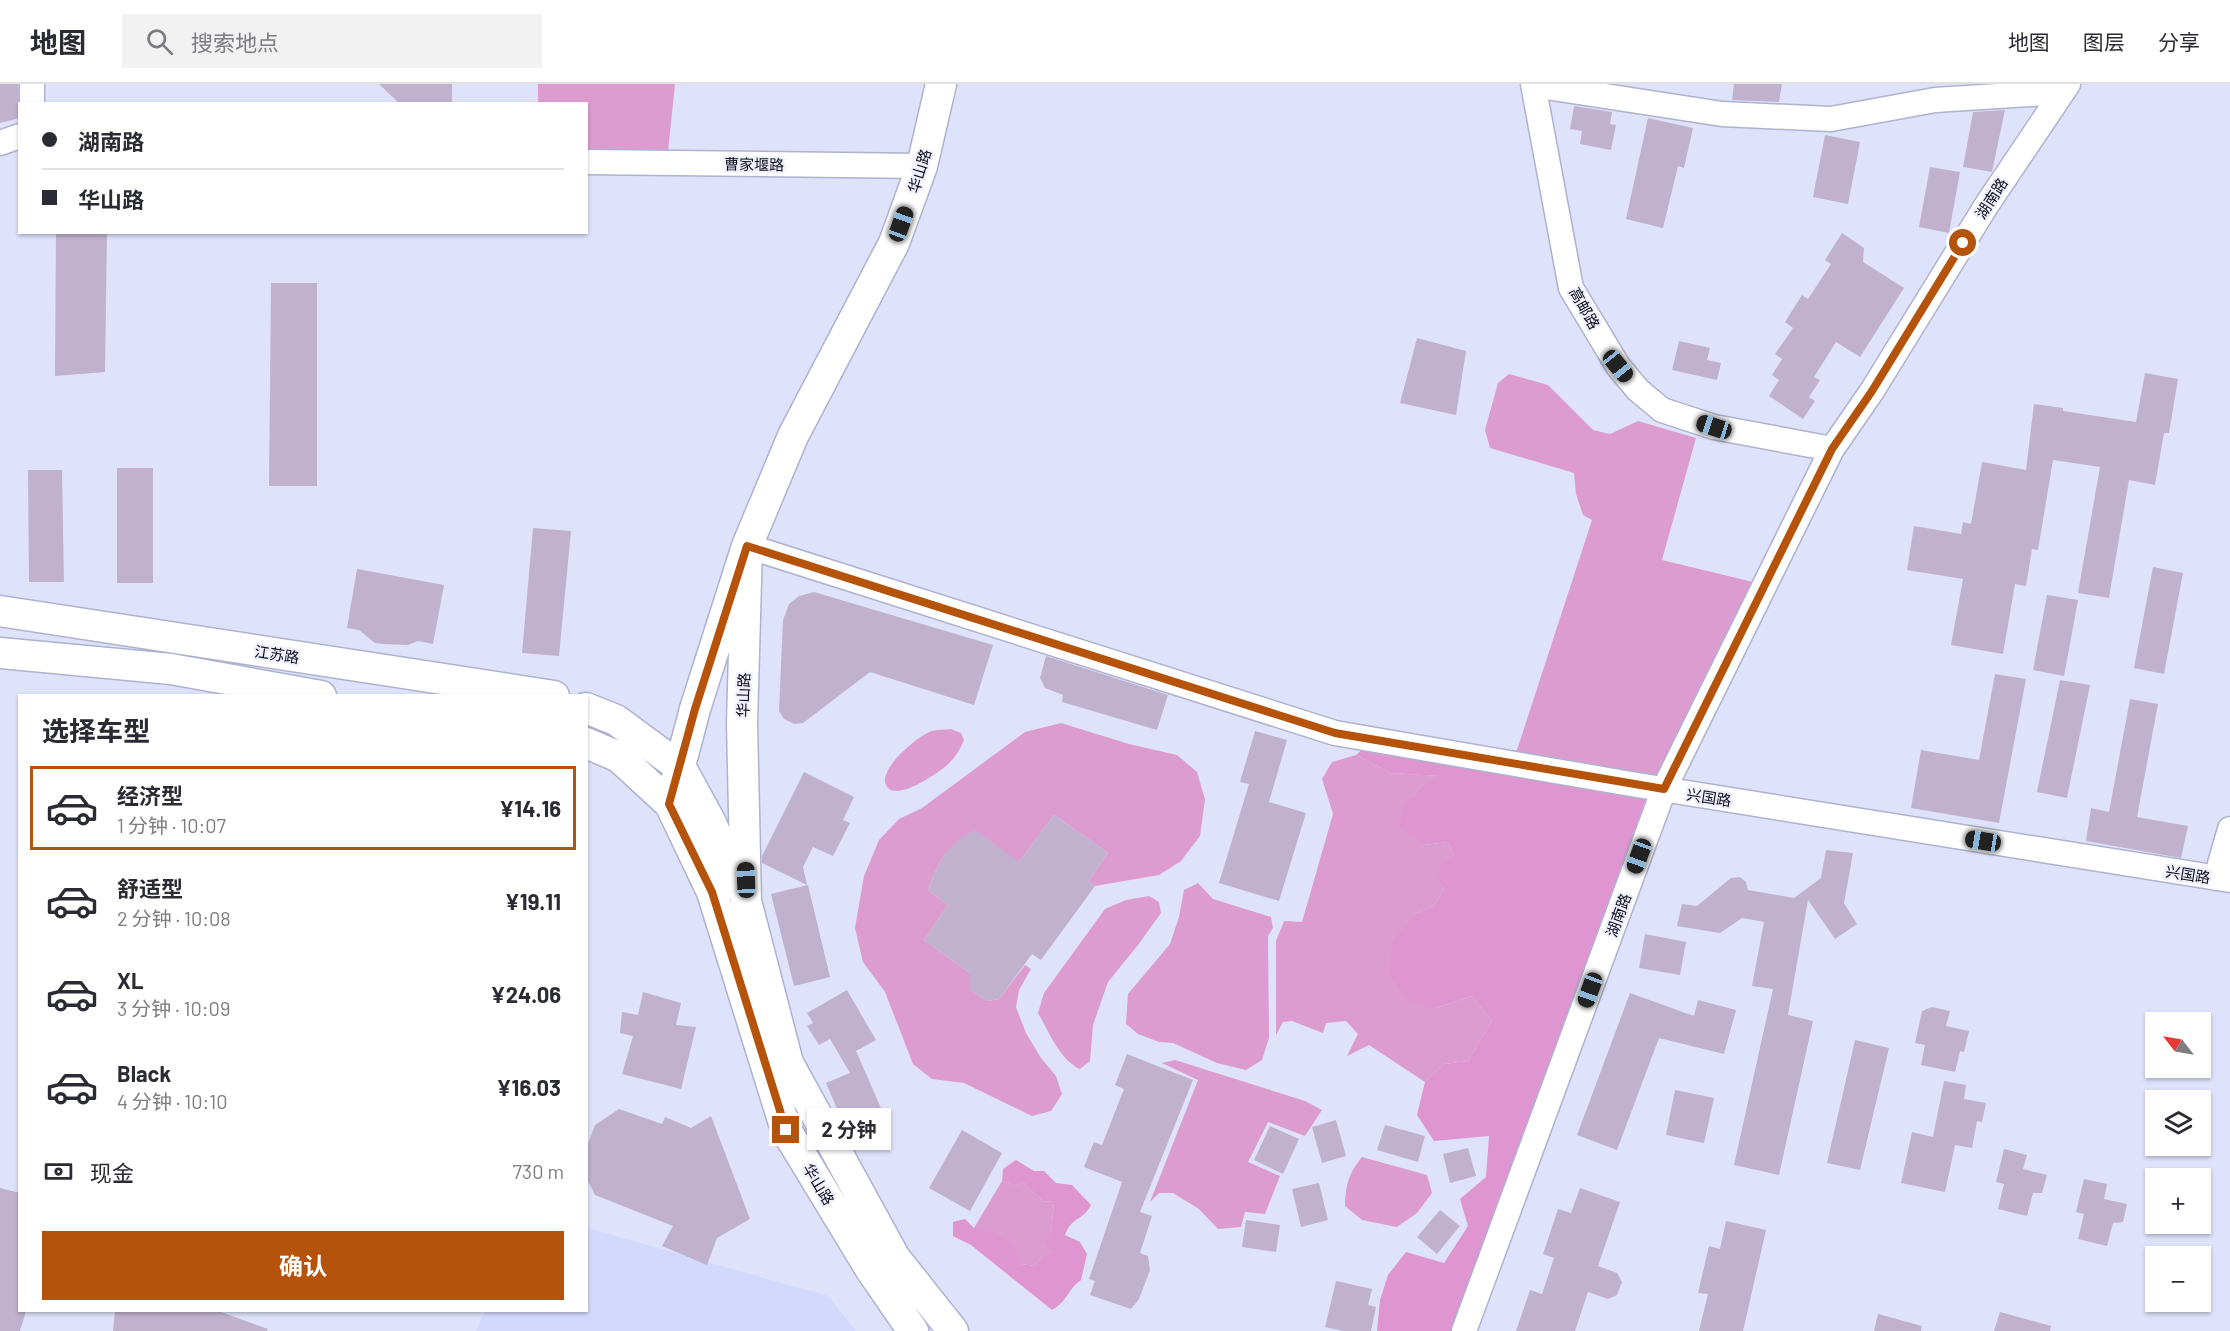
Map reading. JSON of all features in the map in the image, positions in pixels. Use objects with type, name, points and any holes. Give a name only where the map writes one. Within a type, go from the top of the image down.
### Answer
[{"type":"main road","name":"华山路","points":[[913,1331],[871,1270],[786,1130],[712,892],[669,804],[681,768],[695,709],[747,546],[793,436],[894,243],[922,166],[941,84]]},
{"type":"main road","name":"华山路","points":[[747,546],[742,723],[746,901],[788,1063],[895,1258],[953,1331]]},
{"type":"main road","name":"江苏路","points":[[0,611],[541,694]]},
{"type":"main road","points":[[0,654],[171,669],[310,694]]},
{"type":"main road","points":[[588,709],[616,720],[681,768],[710,821],[746,901]]},
{"type":"main road","points":[[588,744],[619,757],[669,804]]},
{"type":"street","points":[[32,84],[32,102]]},
{"type":"street","points":[[1533,85],[1722,114],[1831,119],[1935,100],[2065,88]]},
{"type":"street","name":"高邮路","points":[[1533,85],[1571,288],[1618,366],[1638,390],[1662,410],[1714,427],[1832,449]]},
{"type":"street","name":"湖南路","points":[[1464,1331],[1664,789],[1832,449],[1872,391],[1986,206],[2065,88]]},
{"type":"street","points":[[0,143],[18,137]]},
{"type":"street","name":"曹家堰路","points":[[588,162],[922,166]]},
{"type":"street","name":"兴国路","points":[[747,546],[1335,733],[1664,789],[2223,879]]},
{"type":"street","points":[[2223,879],[2230,829]]},
{"type":"shaded area","points":[[538,84],[675,84],[668,152],[588,152],[588,102],[538,102]]},
{"type":"shaded area","points":[[1509,374],[1548,385],[1593,430],[1610,434],[1638,421],[1696,438],[1662,560],[1753,582],[1658,780],[1515,756],[1592,520],[1583,515],[1576,494],[1574,473],[1490,448],[1485,430],[1498,383]]},
{"type":"shaded area","points":[[1061,723],[1129,744],[1177,755],[1197,772],[1205,799],[1200,836],[1181,861],[1159,875],[1095,886],[1088,882],[1108,853],[1054,815],[1019,862],[944,855],[928,890],[948,905],[924,940],[970,973],[970,989],[987,1001],[999,999],[1025,965],[1031,969],[1019,990],[1016,1007],[1026,1033],[1041,1058],[1056,1076],[1062,1094],[1051,1111],[1032,1116],[964,1083],[932,1079],[913,1064],[885,992],[863,962],[855,928],[864,876],[879,840],[899,819],[922,808],[1025,732]]},
{"type":"shaded area","points":[[951,729],[961,733],[964,740],[949,763],[926,780],[909,788],[893,791],[888,788],[885,781],[887,773],[899,755],[925,734]]},
{"type":"shaded area","points":[[1363,749],[1646,799],[1451,1331],[1377,1331],[1380,1300],[1388,1275],[1406,1252],[1444,1263],[1468,1226],[1460,1199],[1486,1177],[1489,1136],[1434,1141],[1417,1115],[1425,1082],[1444,1064],[1468,1061],[1492,1021],[1472,996],[1436,1008],[1407,999],[1389,974],[1393,941],[1416,913],[1434,906],[1445,887],[1439,880],[1441,864],[1454,855],[1448,842],[1423,845],[1400,826],[1404,803],[1413,798],[1419,788],[1439,776],[1391,773],[1356,755]]},
{"type":"shaded area","points":[[1356,755],[1391,773],[1441,776],[1419,788],[1413,798],[1423,845],[1448,842],[1454,855],[1445,887],[1434,906],[1416,913],[1436,1008],[1472,996],[1492,1021],[1468,1061],[1444,1064],[1425,1082],[1369,1045],[1347,1056],[1358,1034],[1346,1021],[1326,1023],[1323,1033],[1292,1021],[1283,1022],[1276,1035],[1276,941],[1284,921],[1302,922],[1333,814],[1322,779],[1332,762]]},
{"type":"shaded area","points":[[1198,883],[1213,899],[1271,917],[1273,928],[1268,936],[1269,1038],[1262,1060],[1246,1070],[1217,1063],[1173,1043],[1159,1042],[1138,1034],[1126,1024],[1128,994],[1170,944],[1179,917],[1184,890]]},
{"type":"shaded area","points":[[1149,896],[1159,902],[1161,913],[1108,982],[1093,1025],[1090,1061],[1080,1069],[1061,1052],[1038,1013],[1044,993],[1105,909],[1126,900]]},
{"type":"shaded area","points":[[1175,1060],[1305,1101],[1322,1110],[1305,1136],[1268,1122],[1248,1162],[1280,1176],[1265,1214],[1245,1212],[1241,1227],[1218,1229],[1199,1209],[1173,1193],[1159,1193],[1150,1202],[1198,1080],[1162,1063]]},
{"type":"shaded area","points":[[1362,1157],[1427,1175],[1432,1193],[1417,1213],[1397,1227],[1362,1220],[1345,1206],[1349,1180]]},
{"type":"shaded area","points":[[1016,1160],[1034,1171],[1044,1171],[1056,1183],[1072,1185],[1091,1205],[1085,1214],[1071,1225],[1065,1235],[1080,1242],[1087,1254],[1081,1280],[1052,1310],[971,1245],[953,1236],[953,1222],[965,1219],[974,1228],[991,1230],[1012,1243],[1021,1264],[1034,1266],[1044,1255],[1054,1254],[1044,1243],[1051,1232],[1054,1202],[1043,1201],[1023,1182],[1015,1186],[1002,1181],[1003,1169]]},
{"type":"shaded area","points":[[1002,1181],[1015,1186],[1023,1182],[1043,1201],[1054,1202],[1051,1233],[1055,1255],[1044,1255],[1034,1266],[1021,1264],[974,1228]]},
{"type":"shaded area","points":[[588,1228],[828,1296],[856,1331],[476,1331],[485,1312],[588,1312]]},
{"type":"building","points":[[0,84],[18,84],[18,118],[0,123]]},
{"type":"building","points":[[379,84],[452,84],[452,102],[398,102]]},
{"type":"building","points":[[1734,84],[1782,84],[1779,102],[1732,100]]},
{"type":"building","points":[[1574,106],[1612,112],[1610,124],[1616,125],[1611,150],[1580,144],[1582,131],[1570,129]]},
{"type":"building","points":[[2005,110],[1992,172],[1963,167],[1973,112]]},
{"type":"building","points":[[1648,118],[1693,128],[1684,168],[1678,166],[1663,228],[1626,219]]},
{"type":"building","points":[[1825,135],[1860,142],[1848,204],[1813,197]]},
{"type":"building","points":[[1930,167],[1960,172],[1949,233],[1919,227]]},
{"type":"building","points":[[1842,233],[1864,248],[1863,262],[1904,288],[1860,357],[1836,342],[1814,377],[1820,380],[1809,397],[1815,401],[1803,419],[1769,396],[1779,380],[1772,375],[1782,359],[1775,354],[1793,328],[1785,322],[1802,295],[1808,299],[1831,264],[1825,260]]},
{"type":"building","points":[[56,234],[107,234],[105,372],[55,376]]},
{"type":"building","points":[[271,283],[317,283],[317,486],[269,486]]},
{"type":"building","points":[[1417,338],[1466,351],[1456,415],[1400,403]]},
{"type":"building","points":[[1679,341],[1710,348],[1707,360],[1721,363],[1717,380],[1672,370]]},
{"type":"building","points":[[2145,373],[2178,379],[2169,433],[2164,433],[2155,485],[2129,480],[2109,598],[2078,593],[2100,467],[2053,460],[2038,550],[2032,549],[2026,586],[2015,584],[2003,654],[1951,645],[1963,579],[1907,570],[1914,526],[1961,534],[1963,522],[1971,524],[1982,462],[2026,470],[2034,404],[2063,408],[2063,411],[2136,422]]},
{"type":"building","points":[[117,468],[153,468],[153,583],[117,583]]},
{"type":"building","points":[[28,470],[62,470],[64,582],[29,582]]},
{"type":"building","points":[[533,528],[571,531],[559,656],[522,653]]},
{"type":"building","points":[[2153,567],[2183,573],[2164,674],[2134,668]]},
{"type":"building","points":[[357,569],[444,585],[433,644],[418,641],[408,645],[375,643],[359,630],[347,628]]},
{"type":"building","points":[[814,592],[993,645],[974,705],[870,672],[803,723],[794,724],[784,719],[779,711],[783,620],[789,604],[799,596]]},
{"type":"building","points":[[2047,595],[2078,600],[2064,676],[2033,670]]},
{"type":"building","points":[[1046,656],[1168,695],[1157,730],[1062,702],[1063,695],[1045,688],[1040,678]]},
{"type":"building","points":[[1995,674],[2026,679],[1999,823],[1911,808],[1921,750],[1979,760]]},
{"type":"building","points":[[2060,680],[2090,685],[2067,798],[2037,792]]},
{"type":"building","points":[[2130,699],[2158,704],[2137,817],[2188,826],[2181,858],[2086,841],[2091,808],[2109,812]]},
{"type":"building","points":[[1255,731],[1287,740],[1269,802],[1306,813],[1279,901],[1219,883],[1249,784],[1240,782]]},
{"type":"building","points":[[804,772],[854,797],[843,820],[850,823],[833,856],[813,847],[803,867],[807,885],[762,863],[762,856]]},
{"type":"building","points":[[1054,815],[1108,853],[1088,882],[1095,886],[1041,960],[1032,954],[999,999],[987,1001],[970,989],[970,973],[924,940],[948,905],[928,890],[944,855],[958,840],[975,830],[1019,862]]},
{"type":"building","points":[[1826,850],[1853,853],[1844,903],[1857,924],[1835,939],[1808,900],[1788,1015],[1813,1021],[1779,1175],[1734,1165],[1773,989],[1752,986],[1764,922],[1742,918],[1720,933],[1677,926],[1682,904],[1697,906],[1731,878],[1740,877],[1746,882],[1748,890],[1794,898],[1821,878]]},
{"type":"building","points":[[808,885],[830,977],[794,986],[771,894]]},
{"type":"building","points":[[1645,934],[1686,942],[1680,975],[1639,968]]},
{"type":"building","points":[[847,990],[876,1040],[856,1051],[888,1124],[887,1139],[877,1149],[862,1150],[851,1141],[826,1083],[850,1073],[830,1039],[819,1045],[807,1026],[813,1023],[807,1013]]},
{"type":"building","points":[[643,992],[681,1003],[676,1025],[696,1027],[681,1089],[622,1074],[633,1036],[620,1033],[622,1012],[638,1015]]},
{"type":"building","points":[[1630,993],[1694,1016],[1698,1000],[1736,1010],[1724,1054],[1659,1038],[1617,1150],[1577,1135]]},
{"type":"building","points":[[1932,1007],[1950,1011],[1946,1026],[1969,1031],[1964,1052],[1960,1051],[1955,1072],[1921,1065],[1925,1045],[1915,1043],[1922,1011]]},
{"type":"building","points":[[1855,1040],[1889,1048],[1860,1170],[1827,1163]]},
{"type":"building","points":[[1127,1054],[1193,1080],[1140,1212],[1152,1216],[1140,1253],[1148,1256],[1150,1270],[1139,1299],[1131,1309],[1090,1295],[1095,1281],[1089,1279],[1122,1182],[1084,1167],[1094,1142],[1102,1145],[1124,1089],[1115,1085]]},
{"type":"building","points":[[1944,1081],[1966,1085],[1964,1099],[1986,1103],[1982,1122],[1977,1121],[1972,1148],[1955,1145],[1945,1192],[1901,1183],[1912,1132],[1933,1137]]},
{"type":"building","points":[[1675,1090],[1714,1098],[1704,1143],[1666,1135]]},
{"type":"building","points":[[619,1109],[662,1124],[665,1117],[691,1128],[711,1116],[750,1219],[717,1238],[707,1265],[662,1246],[673,1226],[595,1195],[588,1181],[588,1144],[595,1125]]},
{"type":"building","points":[[1336,1120],[1346,1156],[1322,1163],[1312,1127]]},
{"type":"building","points":[[1385,1125],[1425,1136],[1418,1162],[1377,1150]]},
{"type":"building","points":[[1270,1126],[1299,1139],[1283,1174],[1254,1160]]},
{"type":"building","points":[[962,1130],[1002,1153],[970,1211],[929,1188]]},
{"type":"building","points":[[1468,1148],[1476,1176],[1450,1183],[1443,1154]]},
{"type":"building","points":[[2004,1149],[2027,1155],[2023,1169],[2047,1175],[2042,1193],[2033,1193],[2027,1216],[1998,1209],[2004,1184],[1996,1182]]},
{"type":"building","points":[[2084,1179],[2107,1184],[2104,1199],[2127,1204],[2123,1222],[2113,1223],[2107,1246],[2078,1239],[2084,1214],[2076,1212]]},
{"type":"building","points":[[1319,1183],[1328,1220],[1301,1227],[1292,1189]]},
{"type":"building","points":[[0,1188],[18,1192],[18,1312],[26,1312],[20,1331],[0,1331]]},
{"type":"building","points":[[1580,1188],[1620,1202],[1598,1266],[1617,1273],[1622,1282],[1617,1295],[1608,1299],[1588,1292],[1575,1331],[1516,1331],[1530,1290],[1542,1294],[1554,1258],[1543,1254],[1558,1209],[1571,1213]]},
{"type":"building","points":[[1440,1210],[1460,1226],[1437,1254],[1417,1237]]},
{"type":"building","points":[[1246,1220],[1280,1225],[1276,1252],[1242,1247]]},
{"type":"building","points":[[1726,1221],[1766,1230],[1743,1331],[1699,1331],[1708,1294],[1698,1293],[1709,1246],[1720,1249]]},
{"type":"building","points":[[1336,1281],[1372,1289],[1368,1305],[1376,1307],[1371,1331],[1343,1331],[1325,1327]]},
{"type":"building","points":[[115,1312],[221,1312],[268,1329],[267,1331],[113,1331]]},
{"type":"building","points":[[2000,1312],[2051,1326],[2050,1331],[1994,1331]]},
{"type":"building","points":[[1878,1314],[1922,1326],[1921,1331],[1874,1331]]},
{"type":"route","points":[[786,1130],[712,892],[669,804],[681,768],[695,709],[747,546],[1335,733],[1664,789],[1832,449],[1872,391],[1963,243]]}]
